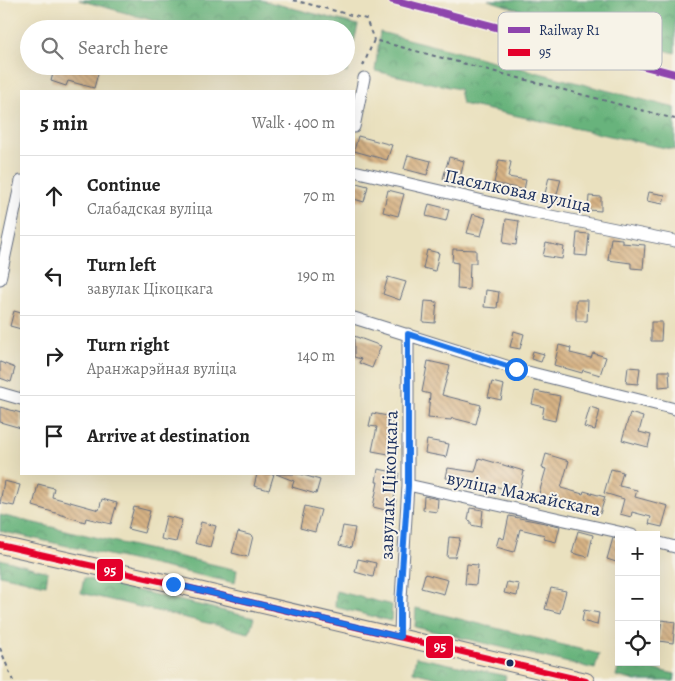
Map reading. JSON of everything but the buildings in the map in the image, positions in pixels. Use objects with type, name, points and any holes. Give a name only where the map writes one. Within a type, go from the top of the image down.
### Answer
[{"type":"main road","points":[[0,546],[586,681]]},
{"type":"street","points":[[355,121],[364,78]]},
{"type":"street","name":"Пасялковая вуліца","points":[[355,171],[526,211],[675,241]]},
{"type":"street","points":[[0,279],[17,224],[20,192]]},
{"type":"street","points":[[355,318],[516,369],[675,409]]},
{"type":"street","name":"завулак Цікоцкага","points":[[400,637],[400,599],[408,486],[408,334]]},
{"type":"street","points":[[0,394],[20,398]]},
{"type":"street","name":"вуліца Мажайскага","points":[[408,486],[615,531]]},
{"type":"street","points":[[660,543],[675,547]]},
{"type":"path","points":[[293,0],[366,19],[374,40],[363,64],[364,78]]},
{"type":"path","points":[[374,40],[675,119]]},
{"type":"path","points":[[0,648],[13,681]]},
{"type":"green space","points":[[79,0],[261,0],[339,20],[151,20]]},
{"type":"green space","points":[[488,0],[675,0],[675,53],[662,50],[662,12],[527,12]]},
{"type":"green space","points":[[355,24],[358,25],[355,38]]},
{"type":"green space","points":[[380,32],[498,62],[498,70],[528,70],[675,108],[675,150],[462,104],[459,89],[375,71]]},
{"type":"green space","points":[[0,515],[237,570],[235,583],[0,531]]},
{"type":"green space","points":[[0,559],[48,572],[46,585],[0,575]]},
{"type":"green space","points":[[84,578],[254,618],[249,633],[81,593]]},
{"type":"green space","points":[[336,591],[392,605],[391,621],[335,607]]},
{"type":"green space","points":[[416,608],[599,654],[595,669],[415,627]]},
{"type":"green space","points":[[416,657],[506,676],[505,681],[450,681],[413,672]]},
{"type":"green space","points":[[619,666],[638,666],[675,674],[674,681],[637,681],[616,676]]},
{"type":"rail line","name":"R1","points":[[393,0],[498,28]]},
{"type":"rail line","name":"R1","points":[[660,70],[675,74]]},
{"type":"transit line","name":"95","points":[[0,545],[586,681]]},
{"type":"route","points":[[173,584],[400,637],[400,599],[408,486],[408,334],[516,369]]}]
